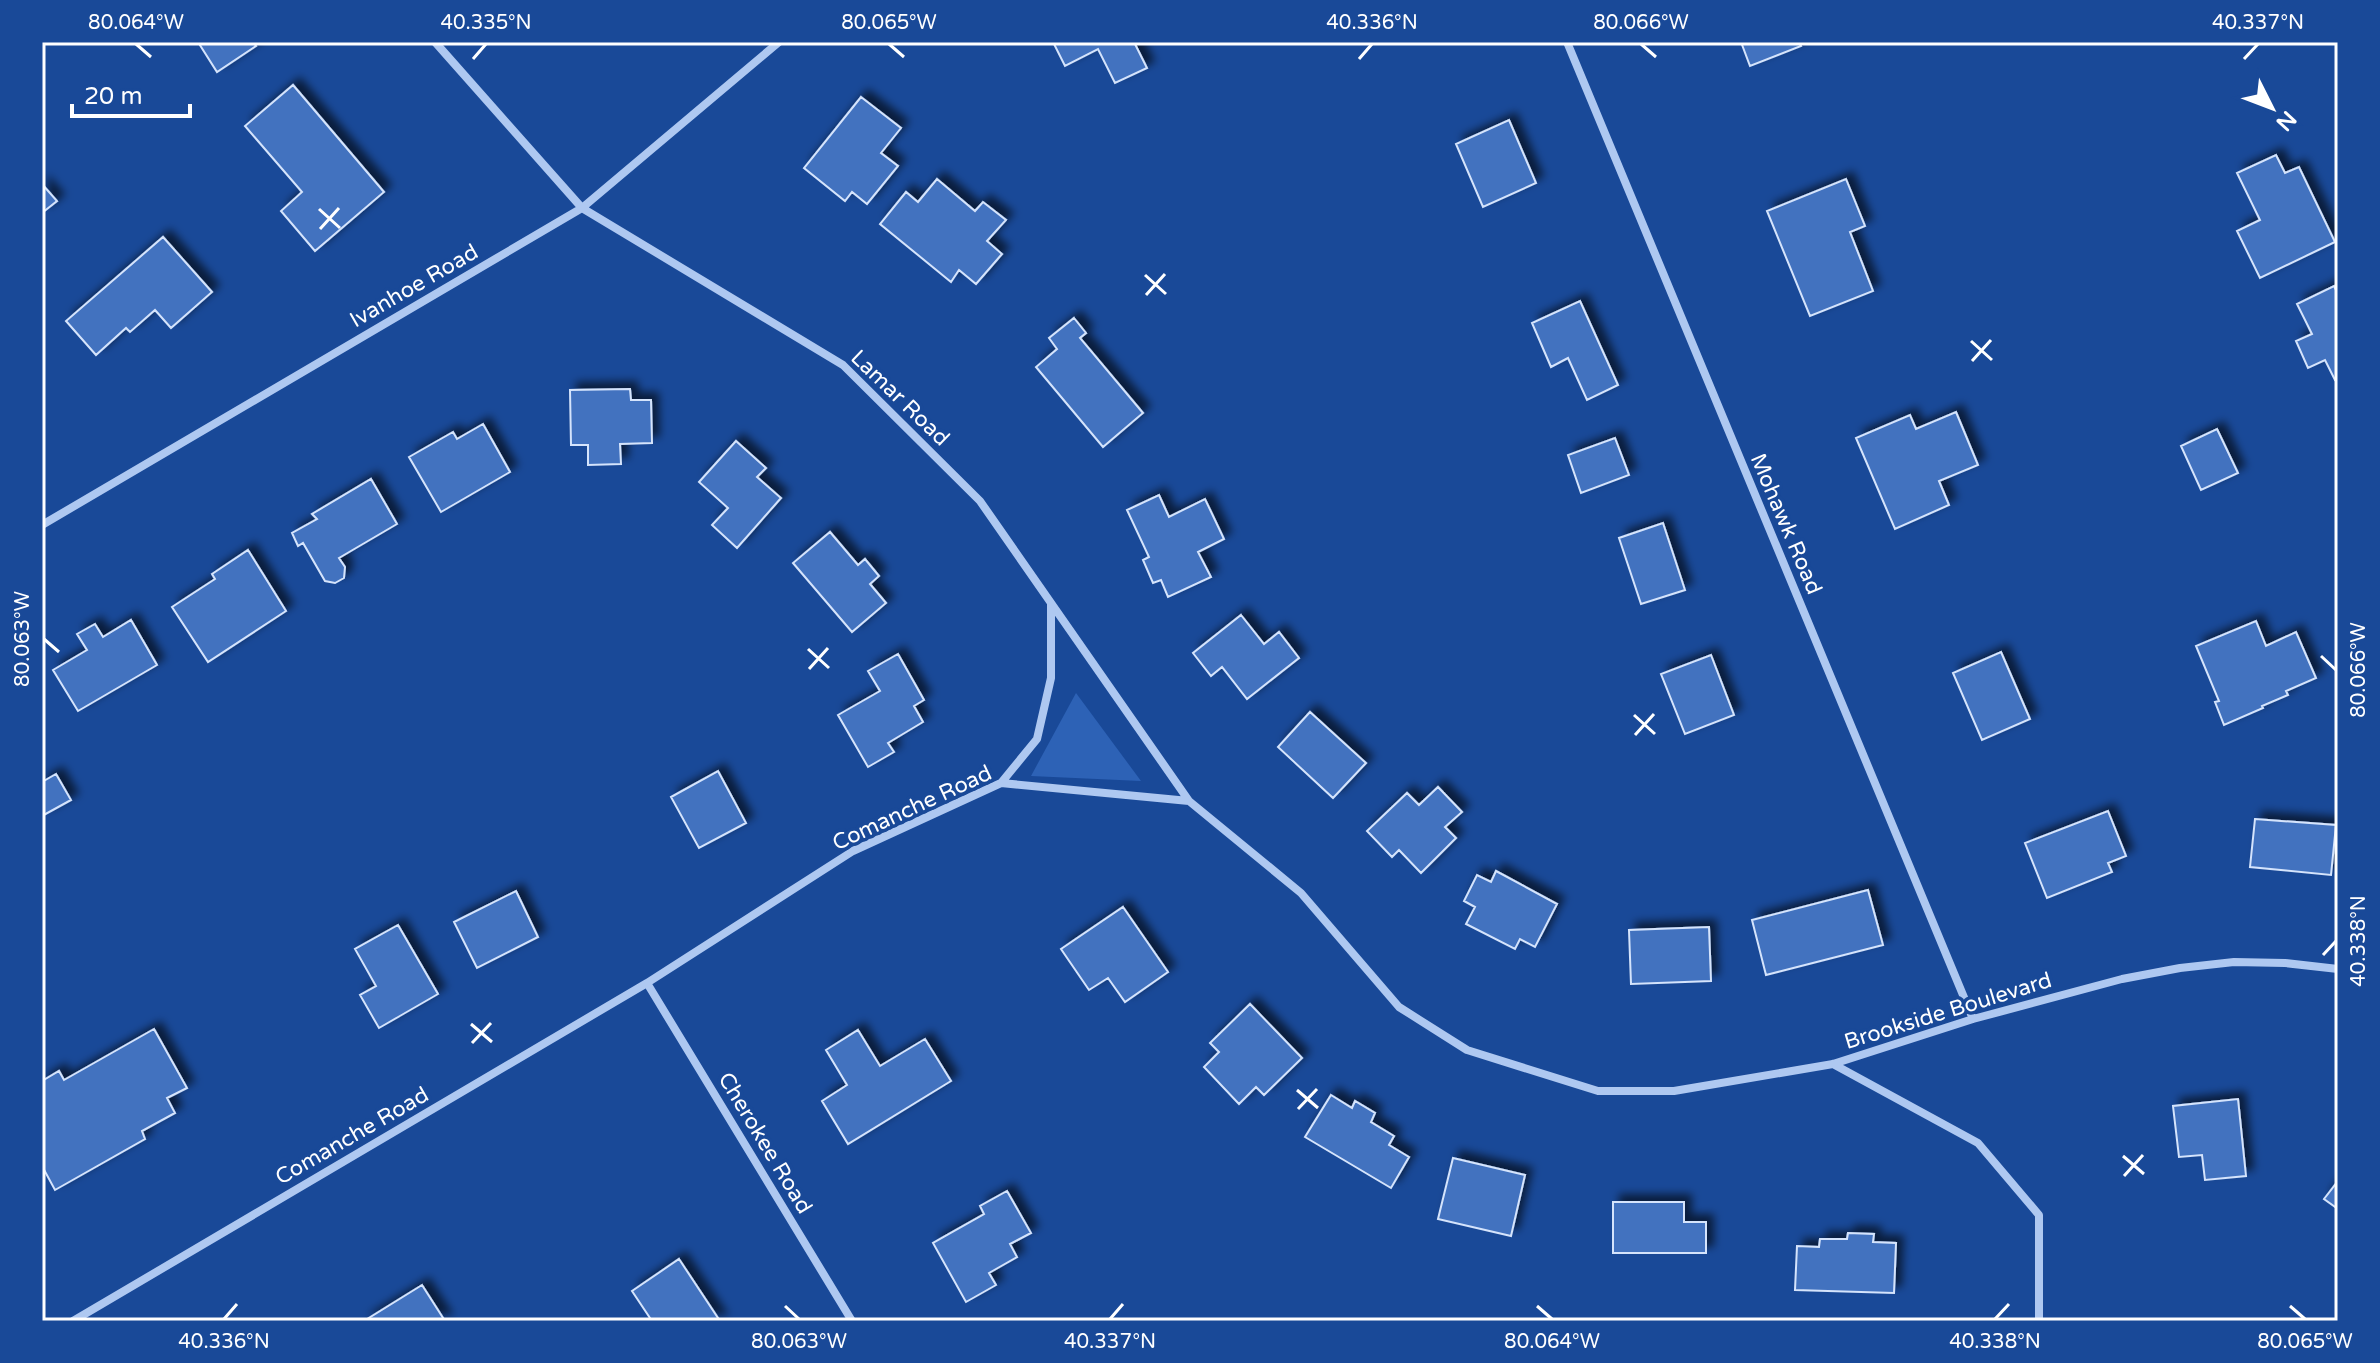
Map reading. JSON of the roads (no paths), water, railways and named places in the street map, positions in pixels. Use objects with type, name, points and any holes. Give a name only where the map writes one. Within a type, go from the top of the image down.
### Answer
[{"type":"street","name":"Lamar Road","points":[[435,42],[582,208],[843,365],[980,501],[1189,801]]},
{"type":"street","name":"Ivanhoe Road","points":[[44,520],[582,208],[779,42]]},
{"type":"street","name":"Mohawk Road","points":[[1567,42],[1973,1019]]},
{"type":"street","points":[[1001,783],[1037,739],[1051,678],[1051,603]]},
{"type":"street","name":"Comanche Road","points":[[73,1321],[647,983],[853,851],[1001,783],[1189,801]]},
{"type":"street","points":[[1189,801],[1301,893],[1399,1007],[1467,1050],[1598,1091],[1674,1091],[1833,1064]]},
{"type":"street","name":"Brookside Boulevard","points":[[1833,1064],[1973,1019],[2122,979],[2180,968],[2234,962],[2285,963],[2338,969]]},
{"type":"street","name":"Cherokee Road","points":[[647,983],[852,1321]]},
{"type":"street","name":"Brookside Boulevard","points":[[1833,1064],[1978,1143],[2039,1215],[2039,1321]]}]
